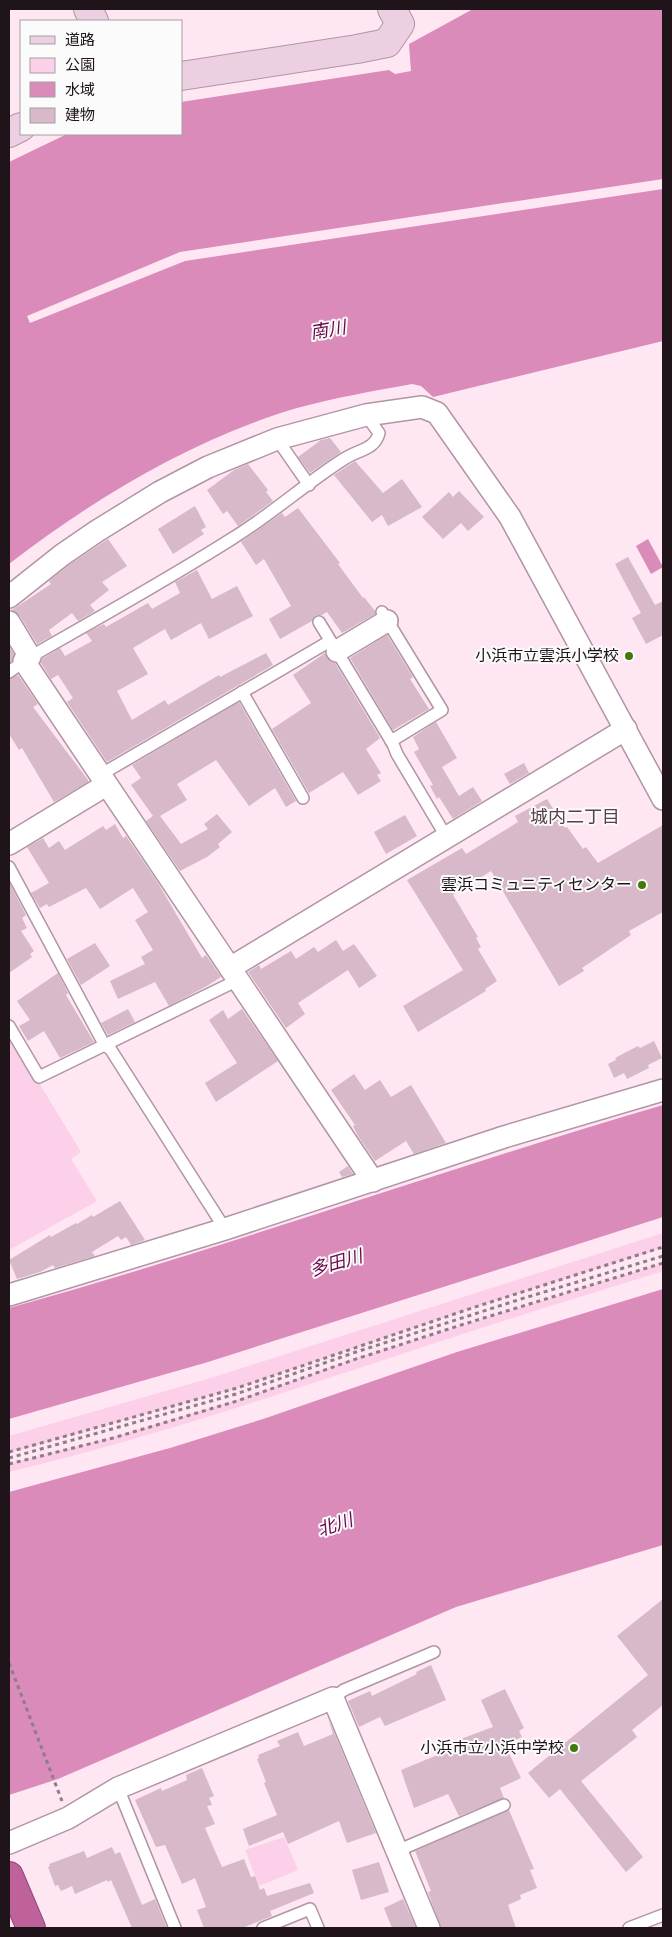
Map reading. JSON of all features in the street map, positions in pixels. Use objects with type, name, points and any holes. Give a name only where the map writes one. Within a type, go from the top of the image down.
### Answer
[{"type":"highway","points":[[9,1876],[31,1928]]},
{"type":"street","points":[[182,76],[357,50],[387,43],[400,24],[392,9]]},
{"type":"street","points":[[9,597],[62,555],[160,492],[208,467],[278,439],[366,416],[422,408],[437,413],[510,517],[663,798]]},
{"type":"street","points":[[334,646],[384,616]]},
{"type":"street","points":[[9,622],[21,663],[103,780],[373,1181]]},
{"type":"street","points":[[234,974],[446,838],[626,729]]},
{"type":"street","points":[[9,844],[103,780]]},
{"type":"street","points":[[9,1295],[225,1229],[504,1137],[663,1090]]},
{"type":"street","points":[[9,1844],[68,1818],[118,1788],[333,1698],[429,1928]]},
{"type":"lane","points":[[21,663],[234,538],[346,458],[371,446],[377,441],[379,433],[366,416]]},
{"type":"lane","points":[[278,439],[309,485]]},
{"type":"lane","points":[[384,616],[442,710],[391,741]]},
{"type":"lane","points":[[319,622],[391,741],[396,754],[446,838]]},
{"type":"lane","points":[[103,780],[242,692],[334,646]]},
{"type":"lane","points":[[242,692],[303,798]]},
{"type":"lane","points":[[9,867],[107,1046],[225,1229]]},
{"type":"lane","points":[[9,1026],[39,1077],[107,1046],[234,974]]},
{"type":"lane","points":[[333,1698],[344,1690],[434,1652]]},
{"type":"lane","points":[[118,1788],[175,1928]]},
{"type":"lane","points":[[397,1850],[504,1806]]},
{"type":"lane","points":[[263,1928],[310,1909],[318,1928]]},
{"type":"lane","points":[[629,1928],[663,1915]]},
{"type":"path","points":[[9,1452],[237,1388],[472,1308],[663,1247]]},
{"type":"path","points":[[9,1458],[236,1394],[362,1350],[663,1256]]},
{"type":"path","points":[[9,1464],[113,1438],[237,1400],[461,1325],[663,1263]]},
{"type":"path","points":[[9,1663],[68,1818]]},
{"type":"green space","points":[[9,1038],[25,1065],[30,1068],[81,1152],[71,1159],[97,1201],[9,1250]]},
{"type":"green space","points":[[663,1233],[663,1248],[472,1308],[237,1388],[9,1453],[9,1436],[214,1377]]},
{"type":"green space","points":[[663,1263],[663,1271],[288,1391],[177,1426],[9,1472],[9,1464],[113,1437],[237,1400],[354,1359]]},
{"type":"green space","points":[[284,1837],[298,1870],[259,1886],[245,1850]]},
{"type":"water","name":"南川","points":[[473,9],[663,9],[663,341],[433,397],[421,386],[412,384],[311,404],[258,421],[220,436],[146,473],[76,516],[9,564],[9,162],[65,135],[182,135],[182,102],[389,70],[395,74],[411,71],[409,44]]},
{"type":"water","points":[[648,539],[663,567],[651,574],[636,546]]},
{"type":"water","name":"多田川","points":[[663,1105],[663,1217],[208,1362],[9,1419],[9,1308],[173,1260],[499,1155]]},
{"type":"water","name":"北川","points":[[663,1289],[663,1545],[456,1607],[58,1779],[9,1795],[9,1492],[170,1448],[266,1418],[457,1352]]},
{"type":"pier","points":[[663,179],[663,189],[185,261],[30,323],[27,316],[180,252]]},
{"type":"building","points":[[330,438],[341,452],[310,473],[298,457],[321,440]]},
{"type":"building","points":[[355,461],[383,493],[402,479],[422,507],[388,526],[382,515],[372,522],[334,475]]},
{"type":"building","points":[[248,464],[268,490],[266,492],[273,501],[238,526],[227,511],[223,514],[207,490],[234,470]]},
{"type":"building","points":[[459,491],[484,517],[468,531],[461,523],[443,539],[422,517],[449,492],[453,497]]},
{"type":"building","points":[[195,506],[206,527],[201,530],[204,534],[173,554],[158,529]]},
{"type":"building","points":[[298,508],[340,563],[338,564],[363,598],[375,611],[375,614],[342,633],[327,612],[322,615],[316,615],[312,621],[280,639],[269,619],[291,606],[264,559],[256,565],[241,542],[282,513],[285,517]]},
{"type":"building","points":[[108,539],[127,566],[102,582],[109,590],[90,605],[95,611],[78,621],[72,613],[49,630],[52,636],[37,644],[20,616],[12,610],[51,584],[49,581],[69,565]]},
{"type":"building","points":[[628,557],[655,605],[663,601],[663,635],[646,644],[632,618],[641,613],[615,564]]},
{"type":"building","points":[[197,570],[212,599],[237,586],[253,616],[209,639],[201,623],[171,640],[165,629],[133,648],[148,674],[117,691],[132,720],[165,700],[168,705],[219,675],[220,677],[266,653],[273,665],[107,762],[67,702],[73,698],[58,675],[51,679],[41,663],[42,659],[60,648],[65,656],[92,641],[86,633],[104,624],[106,627],[148,603],[152,609],[180,593],[175,582]]},
{"type":"building","points":[[387,635],[413,677],[410,679],[429,709],[393,730],[350,658]]},
{"type":"building","points":[[9,646],[14,654],[12,661],[9,663]]},
{"type":"building","points":[[325,653],[331,662],[335,663],[380,738],[366,749],[381,773],[377,775],[381,781],[358,795],[343,772],[309,793],[272,729],[311,703],[293,675]]},
{"type":"building","points":[[18,675],[38,704],[33,707],[88,780],[88,782],[54,802],[22,748],[19,750],[9,734],[9,679]]},
{"type":"building","points":[[239,702],[296,801],[286,807],[275,788],[249,806],[216,760],[177,784],[187,800],[160,816],[181,844],[208,829],[204,824],[217,814],[232,832],[218,844],[220,847],[207,857],[180,871],[146,821],[153,816],[131,785],[141,778],[132,765]]},
{"type":"building","points":[[436,722],[457,758],[442,767],[459,796],[473,787],[482,801],[453,819],[439,797],[437,799],[430,786],[433,785],[414,752],[419,749],[413,737]]},
{"type":"building","points":[[524,763],[529,773],[510,784],[504,774]]},
{"type":"building","points":[[547,799],[565,828],[567,827],[583,849],[586,847],[598,863],[663,825],[663,912],[629,931],[631,935],[582,968],[584,971],[559,986],[491,871],[453,895],[478,937],[476,938],[481,947],[478,949],[497,981],[485,989],[486,991],[418,1032],[403,1006],[463,970],[407,880],[462,848],[466,854],[518,822],[515,816]]},
{"type":"building","points":[[405,815],[417,836],[386,854],[374,832]]},
{"type":"building","points":[[115,824],[123,838],[126,836],[158,883],[202,958],[206,955],[221,977],[169,1006],[155,982],[118,999],[110,981],[145,964],[141,957],[153,950],[135,920],[148,912],[133,888],[100,909],[86,888],[49,907],[47,904],[40,908],[31,893],[49,883],[27,847],[43,838],[49,848],[59,841],[65,850],[103,826],[106,830]]},
{"type":"building","points":[[9,882],[26,915],[22,918],[27,928],[21,931],[34,951],[30,954],[32,957],[9,973]]},
{"type":"building","points":[[336,940],[343,951],[354,944],[377,976],[359,988],[348,970],[298,1003],[305,1014],[286,1028],[248,972],[259,965],[261,969],[291,951],[296,959],[314,947],[318,952]]},
{"type":"building","points":[[95,943],[110,966],[81,985],[67,959]]},
{"type":"building","points":[[58,973],[68,993],[66,995],[94,1042],[60,1058],[44,1031],[28,1041],[19,1026],[30,1020],[17,1001]]},
{"type":"building","points":[[128,1009],[135,1022],[108,1035],[101,1023]]},
{"type":"building","points":[[242,1009],[278,1061],[216,1102],[205,1083],[237,1063],[209,1020],[223,1010],[228,1019]]},
{"type":"building","points":[[654,1041],[662,1058],[648,1065],[649,1068],[627,1079],[624,1073],[614,1078],[608,1064],[616,1060],[615,1058],[638,1046],[640,1048]]},
{"type":"building","points":[[354,1074],[365,1090],[380,1080],[391,1097],[411,1085],[446,1143],[414,1154],[406,1141],[375,1161],[358,1136],[353,1126],[355,1125],[331,1090]]},
{"type":"building","points":[[348,1166],[353,1174],[342,1177],[339,1172]]},
{"type":"building","points":[[120,1201],[145,1240],[131,1245],[126,1237],[121,1240],[118,1236],[92,1252],[95,1256],[55,1268],[53,1265],[40,1272],[17,1279],[9,1260],[50,1235],[51,1237],[92,1215],[93,1217]]},
{"type":"building","points":[[663,1599],[663,1705],[632,1730],[637,1737],[581,1781],[643,1857],[626,1872],[560,1789],[549,1798],[528,1773],[648,1675],[617,1636]]},
{"type":"building","points":[[431,1665],[446,1700],[385,1726],[380,1717],[359,1727],[348,1701],[370,1691],[372,1696]]},
{"type":"building","points":[[505,1689],[524,1728],[519,1731],[522,1737],[505,1745],[521,1778],[500,1788],[504,1798],[459,1816],[448,1794],[414,1808],[401,1770],[440,1754],[436,1748],[493,1727],[481,1700]]},
{"type":"building","points":[[328,1718],[376,1833],[347,1843],[339,1821],[288,1844],[283,1832],[249,1846],[243,1829],[277,1815],[264,1783],[266,1782],[257,1759],[259,1758],[258,1755],[280,1746],[277,1741],[298,1732],[304,1746],[333,1734]]},
{"type":"building","points":[[202,1768],[214,1796],[209,1798],[212,1805],[207,1806],[215,1824],[205,1828],[222,1867],[244,1859],[251,1877],[255,1876],[260,1890],[264,1888],[267,1896],[310,1883],[314,1893],[270,1911],[272,1916],[242,1928],[204,1928],[197,1910],[206,1907],[195,1878],[182,1884],[165,1845],[156,1847],[135,1800],[161,1788],[162,1791],[187,1780],[186,1775]]},
{"type":"building","points":[[509,1810],[534,1869],[530,1870],[537,1888],[520,1895],[521,1899],[508,1905],[516,1928],[441,1928],[428,1892],[431,1891],[415,1851]]},
{"type":"building","points":[[112,1847],[115,1854],[120,1852],[142,1905],[155,1899],[167,1928],[132,1928],[111,1880],[75,1894],[72,1886],[61,1891],[58,1885],[55,1886],[48,1867],[50,1866],[49,1864],[84,1851],[87,1858]]},
{"type":"building","points":[[379,1862],[389,1892],[361,1900],[352,1870]]},
{"type":"building","points":[[403,1899],[416,1928],[392,1928],[384,1908]]},
{"type":"place","name":"小浜市立雲浜小学校","points":[[629,656]]},
{"type":"place","name":"雲浜コミュニティセンター","points":[[642,885]]},
{"type":"place","name":"小浜市立小浜中学校","points":[[574,1748]]},
{"type":"district","name":"城内二丁目","points":[[575,817]]}]
